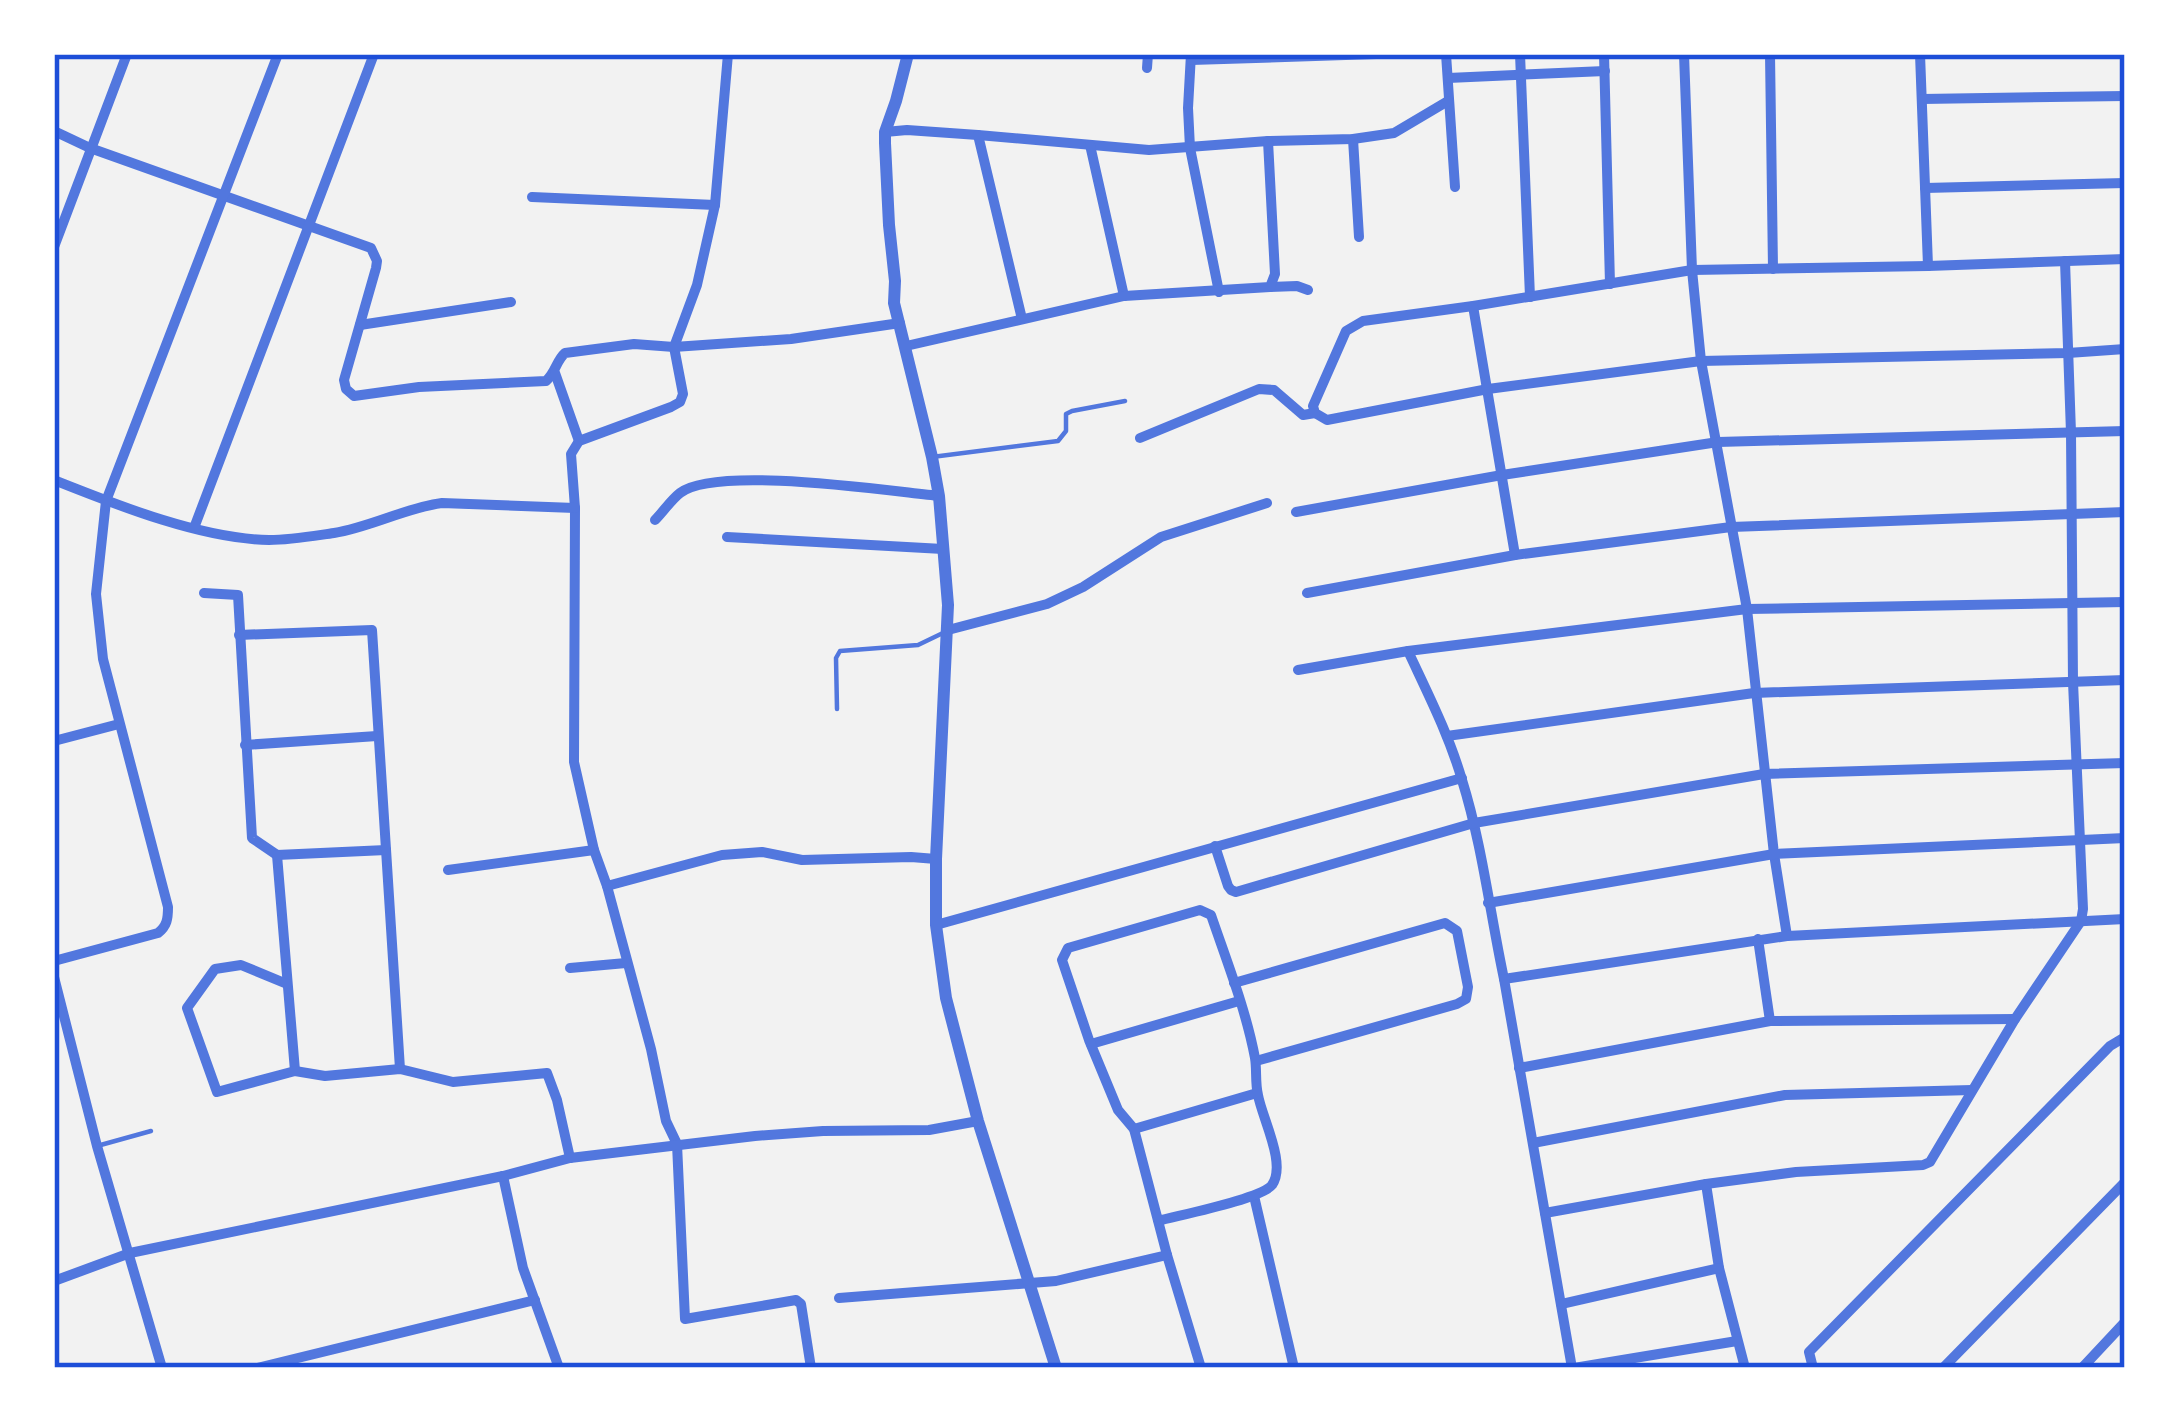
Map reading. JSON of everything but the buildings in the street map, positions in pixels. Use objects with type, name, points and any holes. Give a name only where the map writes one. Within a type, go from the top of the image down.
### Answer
[{"type":"street","points":[[54,247],[127,54]]},
{"type":"street","points":[[54,961],[158,934],[166,927],[168,908],[104,659],[96,594],[106,501],[278,54]]},
{"type":"street","points":[[194,528],[374,54]]},
{"type":"street","points":[[728,54],[716,205],[697,285],[674,347],[683,394],[680,402],[579,441],[571,454],[574,762],[666,1121],[677,1144],[685,1319],[796,1300],[801,1304],[811,1368]]},
{"type":"street","points":[[908,54],[885,132],[894,303],[932,457],[943,549],[948,630],[936,925],[946,998],[978,1121],[1056,1368]]},
{"type":"street","points":[[1147,68],[1148,54]]},
{"type":"street","points":[[1219,292],[1190,148],[1191,57],[1376,54]]},
{"type":"street","points":[[1446,54],[1455,187]]},
{"type":"street","points":[[1520,54],[1530,297]]},
{"type":"street","points":[[1604,54],[1610,284]]},
{"type":"street","points":[[1684,54],[1692,270],[1701,361],[1747,609],[1787,936]]},
{"type":"street","points":[[1770,54],[1773,268]]},
{"type":"street","points":[[1920,54],[1928,266]]},
{"type":"street","points":[[1448,78],[1605,71]]},
{"type":"street","points":[[1922,99],[2125,95]]},
{"type":"street","points":[[885,132],[1149,150],[1190,148],[1394,133],[1448,101]]},
{"type":"street","points":[[54,131],[370,248],[376,268],[344,380],[354,396],[419,387],[546,381],[555,373]]},
{"type":"street","points":[[978,135],[1022,319]]},
{"type":"street","points":[[1353,139],[1359,237]]},
{"type":"street","points":[[1268,141],[1275,274],[1270,287]]},
{"type":"street","points":[[1090,145],[1124,296]]},
{"type":"street","points":[[1925,188],[2125,183]]},
{"type":"street","points":[[532,197],[716,205]]},
{"type":"street","points":[[1315,413],[1314,399],[1346,331],[1363,321],[1692,270],[2125,259]]},
{"type":"street","points":[[1545,1213],[1796,1172],[1923,1165],[1935,1156],[2015,1019],[2081,921],[2066,261]]},
{"type":"street","points":[[906,346],[1124,296],[1289,285],[1308,290]]},
{"type":"street","points":[[360,325],[511,302]]},
{"type":"street","points":[[1473,306],[1515,555]]},
{"type":"street","points":[[579,441],[555,373],[558,359],[566,353],[634,344],[674,347],[791,339],[900,323]]},
{"type":"street","points":[[1140,438],[1259,389],[1274,390],[1303,415],[1315,413],[1327,420],[1488,389],[1701,361],[2125,350]]},
{"type":"street","points":[[1296,512],[1718,442],[2125,431]]},
{"type":"street","points":[[54,480],[106,501],[239,538],[284,539],[356,529],[442,503],[575,508]]},
{"type":"street","points":[[655,520],[680,493],[722,480],[939,496]]},
{"type":"street","points":[[948,630],[1047,604],[1161,537],[1267,503]]},
{"type":"street","points":[[1307,593],[1515,555],[1731,527],[2125,512]]},
{"type":"street","points":[[727,537],[943,549]]},
{"type":"street","points":[[204,593],[238,596],[252,838],[277,855],[386,850]]},
{"type":"street","points":[[1298,670],[1408,651],[1747,609],[2125,602]]},
{"type":"street","points":[[239,635],[372,630],[400,1069]]},
{"type":"street","points":[[1408,651],[1448,736],[1474,823],[1573,1368],[1737,1341]]},
{"type":"street","points":[[1448,736],[1754,693],[2125,680]]},
{"type":"street","points":[[54,741],[119,724]]},
{"type":"street","points":[[245,746],[377,736]]},
{"type":"street","points":[[1215,846],[1228,886],[1236,892],[1474,823],[1764,774],[2125,763]]},
{"type":"street","points":[[936,925],[1462,778]]},
{"type":"street","points":[[1488,904],[1774,854],[2125,838]]},
{"type":"street","points":[[448,870],[593,850]]},
{"type":"street","points":[[607,886],[722,856],[762,852],[802,860],[936,859]]},
{"type":"street","points":[[277,855],[295,1071]]},
{"type":"street","points":[[1158,1220],[1254,1196],[1269,1190],[1277,1176],[1277,1160],[1257,1093],[1256,1061],[1239,1000],[1211,915],[1200,910],[1068,948],[1062,960],[1118,1110],[1134,1129],[1167,1255],[1201,1368]]},
{"type":"street","points":[[1504,979],[1787,936],[2125,919]]},
{"type":"street","points":[[1234,983],[1445,922],[1457,931],[1466,999],[1256,1061]]},
{"type":"street","points":[[1759,940],[1771,1021]]},
{"type":"street","points":[[570,968],[626,963]]},
{"type":"street","points":[[287,984],[242,965],[215,969],[187,1008],[217,1092],[295,1071],[325,1076],[400,1069],[453,1082],[547,1073],[570,1158]]},
{"type":"street","points":[[54,977],[162,1368]]},
{"type":"street","points":[[1091,1044],[1239,1000]]},
{"type":"street","points":[[1520,1068],[1771,1021],[2015,1019]]},
{"type":"street","points":[[1813,1368],[1809,1352],[2125,1036]]},
{"type":"street","points":[[1533,1143],[1785,1095],[1972,1090]]},
{"type":"street","points":[[1134,1129],[1257,1093]]},
{"type":"street","points":[[54,1281],[130,1253],[570,1158],[824,1131],[929,1130],[978,1121]]},
{"type":"street","points":[[503,1176],[516,1241],[559,1368]]},
{"type":"street","points":[[1942,1368],[2125,1182]]},
{"type":"street","points":[[1706,1184],[1719,1268],[1745,1368]]},
{"type":"street","points":[[1254,1196],[1294,1368]]},
{"type":"street","points":[[839,1298],[1056,1281],[1167,1255]]},
{"type":"street","points":[[1561,1304],[1719,1268]]},
{"type":"street","points":[[257,1368],[535,1300]]},
{"type":"street","points":[[2082,1368],[2125,1322]]},
{"type":"lane","points":[[932,457],[1058,441],[1066,431],[1066,414],[1125,401]]},
{"type":"lane","points":[[837,709],[840,650],[918,645],[948,630]]},
{"type":"lane","points":[[97,1146],[152,1131]]}]
